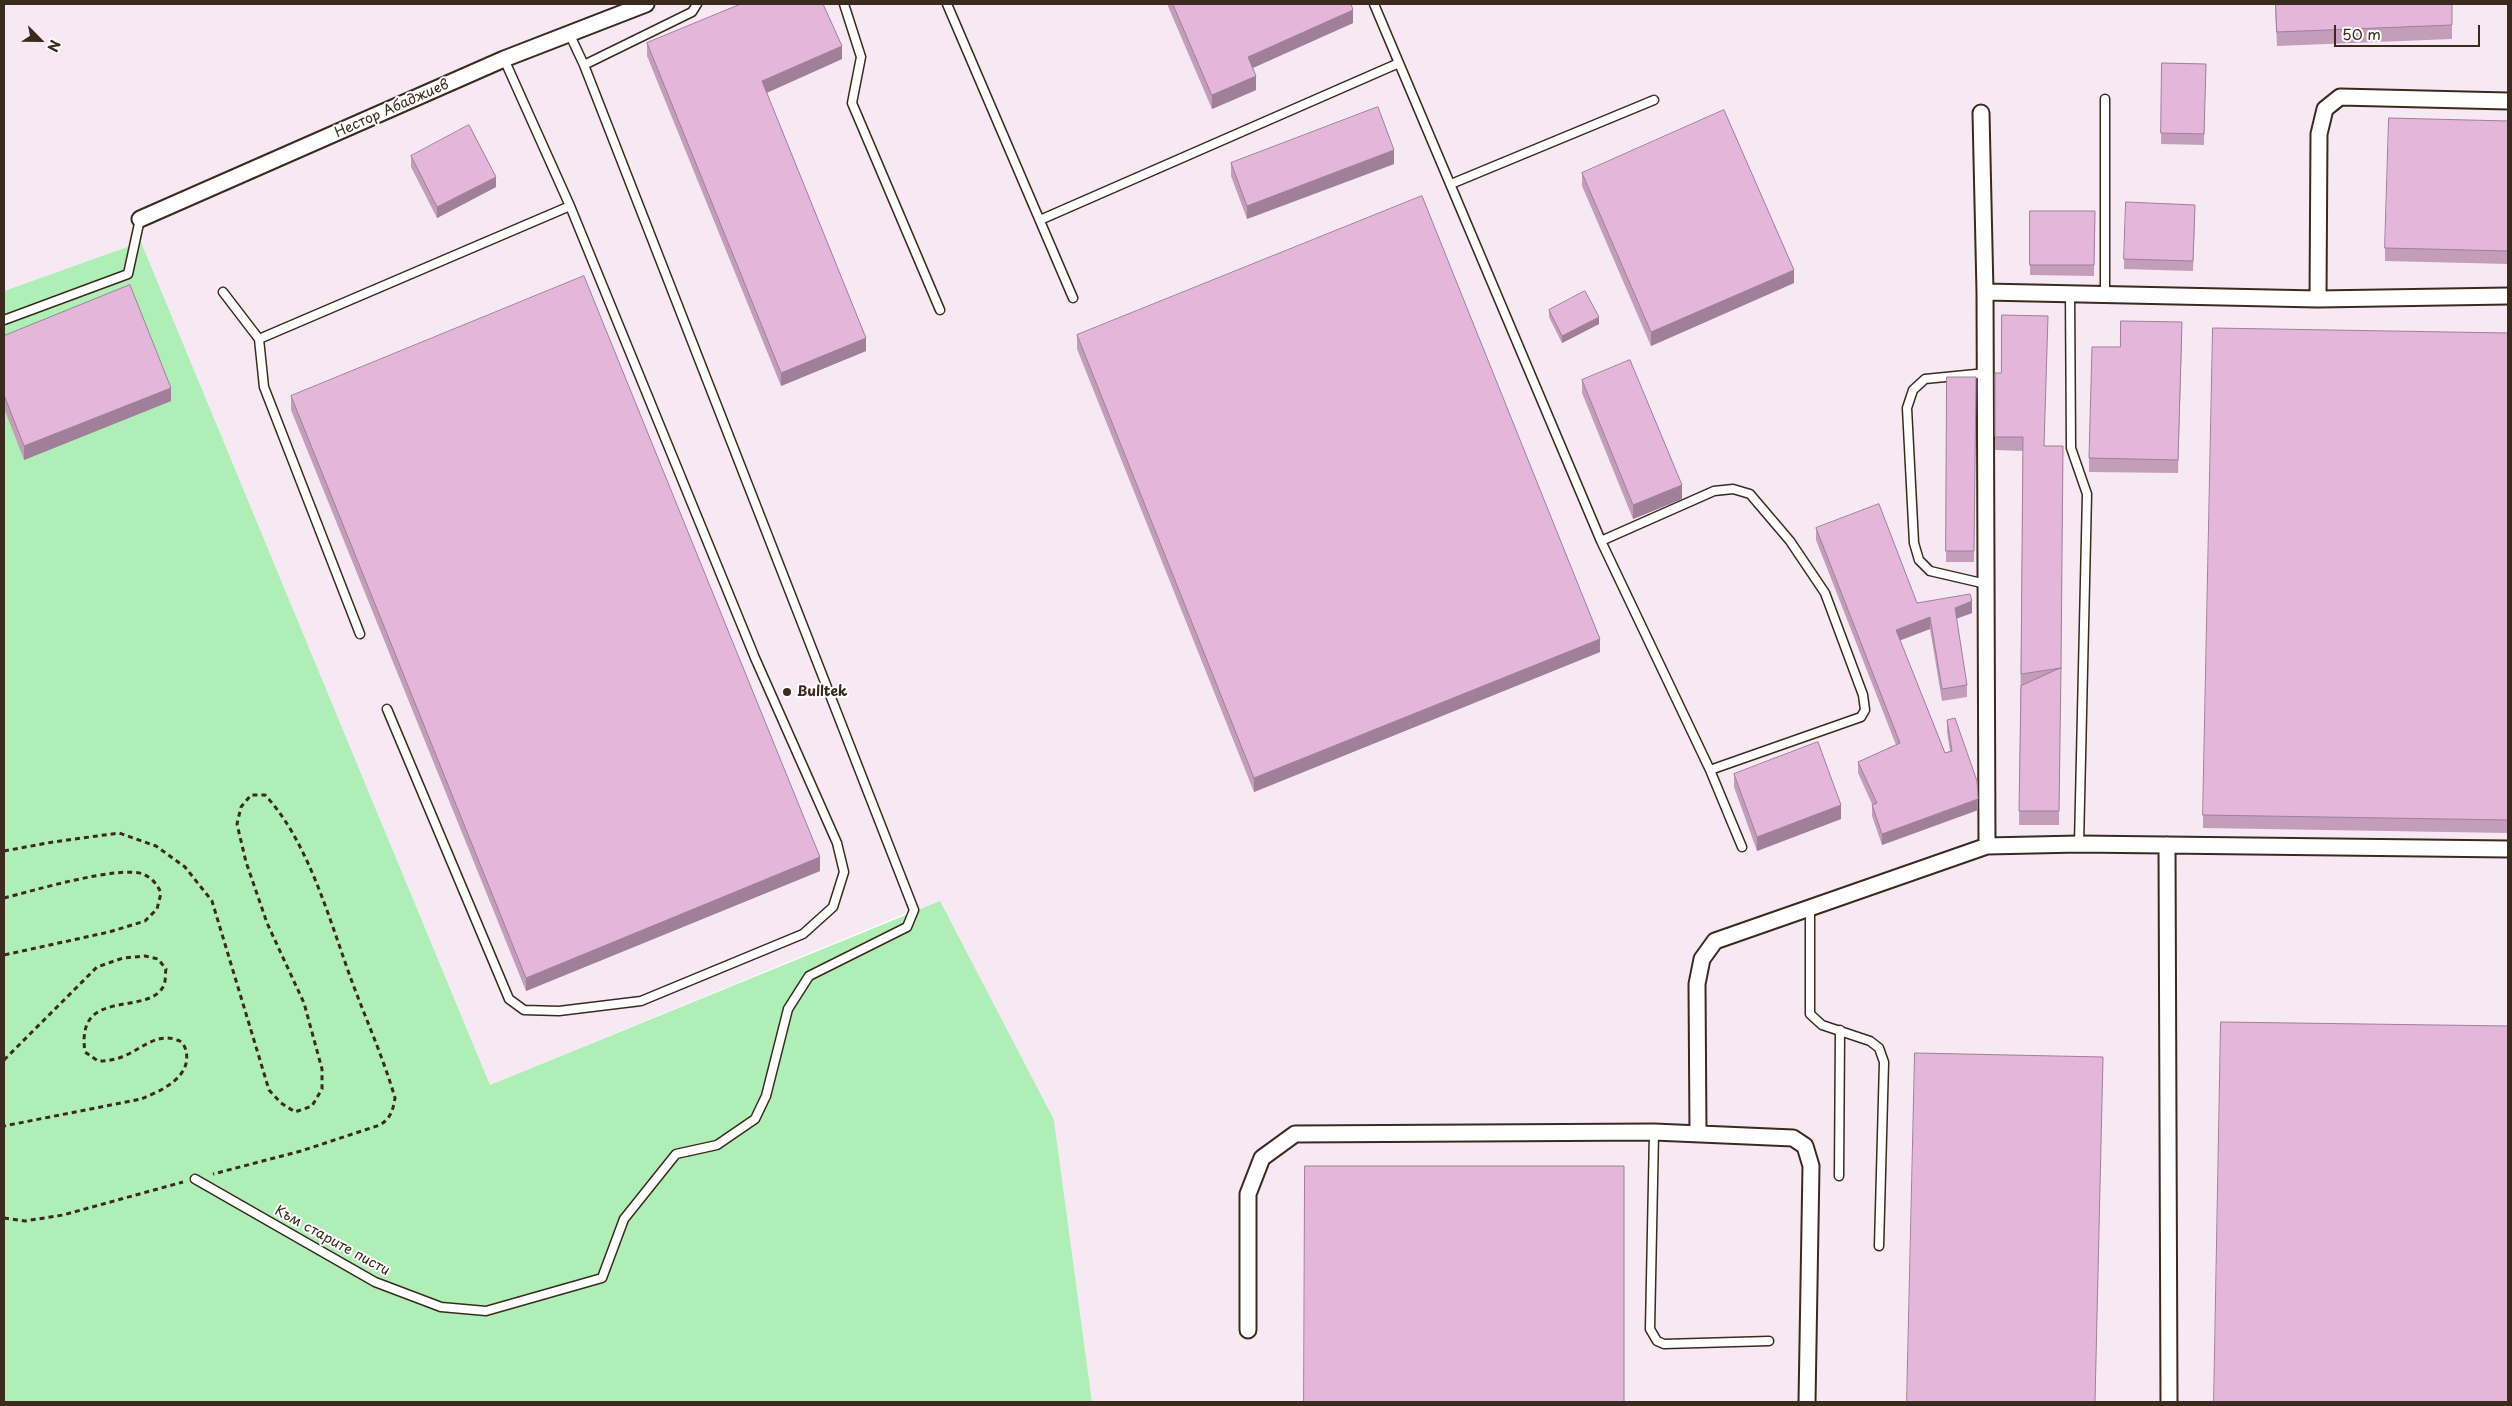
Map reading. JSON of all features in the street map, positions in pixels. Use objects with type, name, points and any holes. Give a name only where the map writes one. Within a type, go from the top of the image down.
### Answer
[{"type":"street","name":"Нестор Абаджиев","points":[[140,219],[504,59],[646,4]]},
{"type":"street","points":[[2318,299],[2319,134],[2325,109],[2340,97],[2508,101]]},
{"type":"street","points":[[1981,113],[1986,292],[1987,846]]},
{"type":"street","points":[[1986,292],[2318,299],[2508,296]]},
{"type":"street","points":[[1698,1133],[1697,984],[1702,959],[1715,941],[1987,846],[2079,844],[2508,850]]},
{"type":"street","points":[[2167,845],[2169,1402]]},
{"type":"street","points":[[1248,1330],[1248,1194],[1262,1158],[1295,1134],[1654,1132],[1793,1138],[1805,1146],[1810,1166],[1807,1402]]},
{"type":"lane","points":[[569,33],[584,65],[692,12],[697,4]]},
{"type":"lane","points":[[844,4],[861,57],[852,103],[940,310]]},
{"type":"lane","points":[[947,4],[1073,298]]},
{"type":"lane","points":[[1374,4],[1601,541],[1710,770],[1742,847]]},
{"type":"lane","points":[[387,709],[509,999],[524,1010],[559,1011],[641,1001],[803,934],[833,907],[844,872],[837,843],[752,649],[570,206],[504,59]]},
{"type":"lane","points":[[1040,220],[1399,62]]},
{"type":"lane","name":"Към старите писти","points":[[195,1179],[375,1282],[441,1307],[486,1311],[602,1278],[624,1219],[676,1154],[717,1145],[755,1120],[766,1096],[788,1009],[809,976],[907,927],[914,910],[584,65]]},
{"type":"lane","points":[[2105,99],[2105,294]]},
{"type":"lane","points":[[1451,184],[1654,100]]},
{"type":"lane","points":[[259,339],[570,206]]},
{"type":"lane","points":[[4,320],[128,274],[140,219]]},
{"type":"lane","points":[[223,292],[259,339],[264,387],[360,634]]},
{"type":"lane","points":[[2070,293],[2071,448],[2087,494],[2079,844]]},
{"type":"lane","points":[[1986,372],[1925,379],[1913,390],[1907,408],[1914,543],[1919,560],[1930,571],[1986,584]]},
{"type":"lane","points":[[1601,541],[1714,491],[1734,489],[1750,494],[1790,541],[1825,593],[1863,695],[1865,710],[1861,717],[1710,770]]},
{"type":"lane","points":[[1810,908],[1810,1014],[1822,1026],[1870,1040],[1879,1048],[1884,1062],[1879,1246]]},
{"type":"lane","points":[[1839,1176],[1840,1030]]},
{"type":"lane","points":[[1654,1132],[1650,1329],[1657,1341],[1664,1344],[1769,1342]]},
{"type":"path","points":[[4,851],[119,833],[156,846],[185,867],[212,901],[269,1090],[281,1103],[295,1112],[312,1106],[322,1089],[322,1069],[304,1003],[268,923],[246,862],[237,824],[241,806],[251,795],[265,795],[275,806],[289,828],[317,885],[387,1070],[395,1098],[393,1112],[388,1120],[380,1125]]},
{"type":"path","points":[[4,898],[121,872],[142,874],[155,882],[161,893],[157,909],[145,921],[109,932],[4,955]]},
{"type":"path","points":[[4,1060],[97,967],[123,958],[145,956],[158,959],[166,969],[164,985],[155,995],[105,1007],[90,1019],[82,1037],[84,1052],[98,1061],[126,1056],[140,1047],[162,1038],[178,1040],[185,1046],[188,1058],[186,1067],[163,1091],[141,1099],[4,1126]]},
{"type":"shaded area","points":[[4,4],[2508,4],[2508,1402],[1092,1402],[1054,1120],[914,910],[490,1085],[141,242],[4,291]]},
{"type":"green space","points":[[141,242],[490,1085],[940,901],[1054,1120],[1092,1402],[4,1402],[4,291]]},
{"type":"building","points":[[741,4],[823,4],[842,46],[762,81],[866,338],[781,373],[647,43]]},
{"type":"building","points":[[1173,4],[1351,4],[1353,10],[1248,57],[1256,76],[1212,95]]},
{"type":"building","points":[[2276,4],[2452,4],[2452,25],[2277,32]]},
{"type":"building","points":[[2162,63],[2206,64],[2204,134],[2161,133]]},
{"type":"building","points":[[1378,107],[1394,150],[1247,206],[1231,163]]},
{"type":"building","points":[[1724,110],[1794,270],[1651,332],[1582,173]]},
{"type":"building","points":[[2389,118],[2508,121],[2508,251],[2385,248]]},
{"type":"building","points":[[469,125],[496,177],[437,207],[411,156]]},
{"type":"building","points":[[1422,196],[1600,639],[1254,778],[1077,335]]},
{"type":"building","points":[[2126,202],[2195,205],[2193,261],[2124,259]]},
{"type":"building","points":[[2030,211],[2095,211],[2094,265],[2030,265]]},
{"type":"building","points":[[584,276],[820,857],[526,978],[291,396]]},
{"type":"building","points":[[130,285],[171,388],[24,446],[4,395],[4,336]]},
{"type":"building","points":[[1585,291],[1599,317],[1562,336],[1549,310]]},
{"type":"building","points":[[2002,315],[2048,316],[2044,446],[2063,446],[2061,668],[2021,674],[2023,437],[1995,437],[1995,373],[2001,373]]},
{"type":"building","points":[[2121,321],[2182,322],[2178,460],[2089,458],[2092,347],[2120,347]]},
{"type":"building","points":[[2213,328],[2508,333],[2508,820],[2203,815]]},
{"type":"building","points":[[1630,360],[1682,485],[1633,505],[1582,380]]},
{"type":"building","points":[[1947,377],[1976,377],[1974,551],[1946,551]]},
{"type":"building","points":[[1879,504],[1917,603],[1970,594],[1972,601],[1955,608],[1967,685],[1942,689],[1930,617],[1896,630],[1945,753],[1952,751],[1947,720],[1955,718],[1977,781],[1978,799],[1882,834],[1872,805],[1877,803],[1858,762],[1900,743],[1816,528]]},
{"type":"building","points":[[2061,668],[2059,811],[2019,811],[2021,686]]},
{"type":"building","points":[[1818,742],[1841,805],[1757,837],[1734,774]]},
{"type":"building","points":[[2221,1022],[2508,1026],[2508,1402],[2214,1402]]},
{"type":"building","points":[[1915,1053],[2103,1057],[2095,1402],[1907,1402]]},
{"type":"building","points":[[1305,1166],[1624,1166],[1624,1402],[1304,1402]]},
{"type":"place","name":"Bulltek","points":[[787,692]]}]
